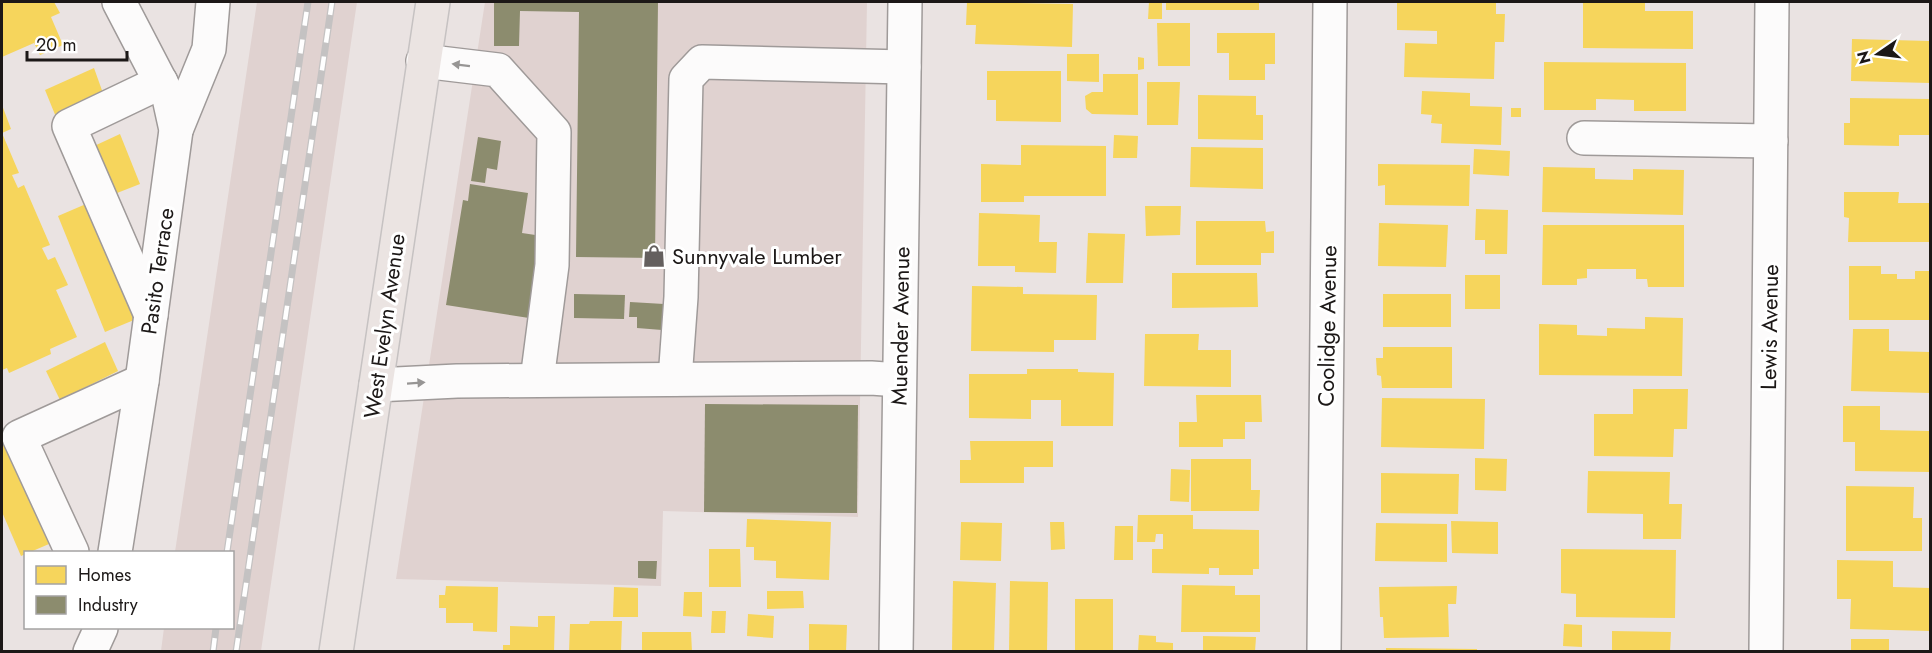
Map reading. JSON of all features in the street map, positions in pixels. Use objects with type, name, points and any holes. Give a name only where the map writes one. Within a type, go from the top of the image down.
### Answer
[{"type":"main road","name":"West Evelyn Avenue","points":[[336,651],[433,2]]},
{"type":"street","name":"Pasito Terrace","points":[[115,551],[142,381],[176,130],[169,98],[119,2]]},
{"type":"street","points":[[176,130],[208,49],[213,2]]},
{"type":"street","name":"Muender Avenue","points":[[896,651],[905,2]]},
{"type":"street","name":"Coolidge Avenue","points":[[1324,651],[1330,2]]},
{"type":"street","name":"Lewis Avenue","points":[[1766,651],[1772,2]]},
{"type":"street","points":[[423,61],[498,70],[554,132],[552,264],[537,380]]},
{"type":"street","points":[[675,379],[681,297],[686,79],[702,62],[904,67]]},
{"type":"street","points":[[151,315],[69,126],[161,82]]},
{"type":"street","points":[[1584,138],[1771,141]]},
{"type":"street","points":[[376,385],[537,380],[871,378],[899,380]]},
{"type":"street","points":[[72,551],[19,437],[142,381]]},
{"type":"street","points":[[90,651],[100,629]]},
{"type":"shaded area","points":[[257,2],[357,2],[261,651],[161,651],[164,629],[234,629],[234,551],[175,551]]},
{"type":"shaded area","name":"Sunnyvale Lumber","points":[[485,2],[867,2],[858,517],[663,511],[661,586],[396,579]]},
{"type":"building: Homes","points":[[2,2],[54,2],[60,13],[51,17],[63,45],[40,55],[34,43],[2,57]]},
{"type":"building: Homes","points":[[967,2],[1073,4],[1072,47],[975,44],[976,25],[966,25]]},
{"type":"building: Homes","points":[[1149,2],[1162,2],[1162,19],[1148,19]]},
{"type":"building: Homes","points":[[1166,2],[1259,2],[1259,10],[1166,10]]},
{"type":"building: Homes","points":[[1397,2],[1496,2],[1496,14],[1505,14],[1504,42],[1495,42],[1494,79],[1404,77],[1405,43],[1437,44],[1437,31],[1397,30]]},
{"type":"building: Homes","points":[[1583,2],[1645,2],[1645,11],[1693,11],[1693,49],[1583,48]]},
{"type":"building: Homes","points":[[1157,23],[1190,23],[1190,66],[1158,66]]},
{"type":"building: Homes","points":[[1217,33],[1275,33],[1275,64],[1265,64],[1265,80],[1229,80],[1229,53],[1217,53]]},
{"type":"building: Homes","points":[[1852,39],[1930,41],[1930,83],[1851,81]]},
{"type":"building: Homes","points":[[1067,54],[1099,54],[1099,82],[1067,81]]},
{"type":"building: Homes","points":[[1138,57],[1144,58],[1144,69],[1138,70]]},
{"type":"building: Homes","points":[[1544,62],[1686,63],[1686,111],[1634,111],[1634,100],[1596,99],[1596,110],[1544,110]]},
{"type":"building: Homes","points":[[94,68],[104,96],[56,117],[45,90]]},
{"type":"building: Homes","points":[[987,71],[1061,71],[1061,122],[996,121],[996,100],[987,100]]},
{"type":"building: Homes","points":[[1103,74],[1138,74],[1138,115],[1092,114],[1086,109],[1085,96],[1092,92],[1103,92]]},
{"type":"building: Homes","points":[[1147,82],[1180,82],[1178,125],[1147,125]]},
{"type":"building: Homes","points":[[1422,91],[1470,93],[1470,106],[1502,107],[1501,145],[1441,143],[1442,124],[1431,123],[1432,115],[1421,114]]},
{"type":"building: Homes","points":[[1198,95],[1256,96],[1256,115],[1263,115],[1263,140],[1198,139]]},
{"type":"building: Homes","points":[[1850,98],[1930,99],[1930,135],[1899,135],[1899,146],[1844,145],[1844,123],[1850,123]]},
{"type":"building: Homes","points":[[2,105],[11,129],[2,133]]},
{"type":"building: Homes","points":[[1511,108],[1521,108],[1521,117],[1511,117]]},
{"type":"building: Homes","points":[[2,133],[19,173],[12,175],[18,188],[24,185],[50,245],[42,248],[48,260],[55,257],[68,285],[56,290],[77,337],[50,349],[51,354],[9,373],[7,368],[2,370]]},
{"type":"building: Homes","points":[[120,134],[140,184],[112,195],[92,147]]},
{"type":"building: Homes","points":[[1114,135],[1138,136],[1137,158],[1113,158]]},
{"type":"building: Homes","points":[[1021,145],[1106,146],[1106,196],[1024,196],[1024,202],[981,202],[981,164],[1021,165]]},
{"type":"building: Homes","points":[[1191,147],[1263,148],[1263,189],[1190,187]]},
{"type":"building: Homes","points":[[1474,149],[1510,151],[1509,176],[1473,174]]},
{"type":"building: Homes","points":[[1378,164],[1470,165],[1469,206],[1385,205],[1385,185],[1378,186]]},
{"type":"building: Homes","points":[[1543,167],[1595,168],[1595,179],[1633,180],[1633,169],[1684,170],[1683,215],[1542,212]]},
{"type":"building: Homes","points":[[1844,192],[1899,192],[1898,203],[1930,203],[1930,242],[1848,242],[1849,218],[1844,217]]},
{"type":"building: Homes","points":[[86,204],[134,320],[105,332],[58,216]]},
{"type":"building: Homes","points":[[1145,206],[1181,206],[1180,235],[1146,236]]},
{"type":"building: Homes","points":[[1476,209],[1508,210],[1507,254],[1485,254],[1485,240],[1475,240]]},
{"type":"building: Homes","points":[[979,213],[1040,215],[1039,242],[1057,242],[1056,273],[1015,272],[1015,266],[978,266]]},
{"type":"building: Homes","points":[[1196,221],[1265,221],[1266,232],[1274,231],[1274,253],[1261,253],[1261,265],[1196,265]]},
{"type":"building: Homes","points":[[1379,223],[1448,225],[1446,267],[1378,266]]},
{"type":"building: Homes","points":[[1543,225],[1684,225],[1684,287],[1648,287],[1647,279],[1636,279],[1636,269],[1587,269],[1587,278],[1577,279],[1577,285],[1542,285]]},
{"type":"building: Homes","points":[[1088,233],[1125,234],[1123,283],[1086,283]]},
{"type":"building: Homes","points":[[1849,266],[1881,266],[1881,274],[1897,274],[1897,279],[1915,279],[1915,271],[1930,271],[1930,320],[1849,320]]},
{"type":"building: Homes","points":[[1172,273],[1257,273],[1258,307],[1172,308]]},
{"type":"building: Homes","points":[[1465,275],[1500,275],[1500,309],[1465,309]]},
{"type":"building: Homes","points":[[972,286],[1023,287],[1023,294],[1097,295],[1096,340],[1054,340],[1054,352],[971,351]]},
{"type":"building: Homes","points":[[1383,294],[1451,294],[1451,327],[1383,327]]},
{"type":"building: Homes","points":[[1645,317],[1683,318],[1682,376],[1539,375],[1539,324],[1577,325],[1577,335],[1607,336],[1607,328],[1645,329]]},
{"type":"building: Homes","points":[[1853,329],[1889,329],[1889,351],[1930,352],[1930,393],[1851,391]]},
{"type":"building: Homes","points":[[1145,334],[1199,334],[1198,350],[1231,350],[1231,387],[1144,386]]},
{"type":"building: Homes","points":[[105,342],[118,371],[60,400],[46,371]]},
{"type":"building: Homes","points":[[1383,347],[1452,347],[1452,388],[1382,388],[1381,376],[1377,375],[1376,358],[1383,358]]},
{"type":"building: Homes","points":[[1027,369],[1078,369],[1078,372],[1114,373],[1113,426],[1061,426],[1061,400],[1031,400],[1031,419],[969,418],[969,374],[1027,374]]},
{"type":"building: Homes","points":[[1633,389],[1688,389],[1687,429],[1674,429],[1673,457],[1594,456],[1594,414],[1633,414]]},
{"type":"building: Homes","points":[[1196,395],[1261,395],[1262,422],[1245,422],[1245,439],[1223,439],[1223,447],[1179,447],[1179,422],[1197,422]]},
{"type":"building: Homes","points":[[1382,398],[1485,399],[1484,449],[1381,447]]},
{"type":"building: Homes","points":[[1843,406],[1880,406],[1880,430],[1930,431],[1930,472],[1855,471],[1855,442],[1843,442]]},
{"type":"building: Homes","points":[[2,437],[49,544],[33,551],[24,551],[24,555],[21,556],[2,512]]},
{"type":"building: Homes","points":[[970,441],[1053,441],[1053,467],[1024,467],[1024,483],[960,483],[960,460],[971,460]]},
{"type":"building: Homes","points":[[1475,458],[1507,459],[1506,491],[1475,490]]},
{"type":"building: Homes","points":[[1191,459],[1251,459],[1251,490],[1260,490],[1259,511],[1191,511]]},
{"type":"building: Homes","points":[[1171,469],[1190,470],[1189,502],[1170,501]]},
{"type":"building: Homes","points":[[1588,471],[1670,472],[1669,504],[1682,504],[1681,539],[1643,539],[1643,514],[1587,513]]},
{"type":"building: Homes","points":[[1381,473],[1459,474],[1458,514],[1381,513]]},
{"type":"building: Homes","points":[[1846,486],[1914,487],[1913,518],[1922,518],[1922,551],[1846,551]]},
{"type":"building: Homes","points":[[1138,515],[1193,515],[1193,529],[1259,530],[1259,569],[1253,569],[1253,575],[1219,575],[1219,568],[1209,568],[1209,574],[1152,573],[1152,549],[1163,549],[1163,534],[1156,534],[1155,542],[1137,542]]},
{"type":"building: Homes","points":[[747,519],[831,522],[829,580],[776,578],[776,561],[754,560],[754,547],[746,547]]},
{"type":"building: Homes","points":[[1451,521],[1498,522],[1498,554],[1452,553]]},
{"type":"building: Homes","points":[[961,522],[1002,523],[1001,561],[960,560]]},
{"type":"building: Homes","points":[[1050,522],[1064,522],[1065,549],[1051,550]]},
{"type":"building: Homes","points":[[1376,523],[1447,524],[1447,562],[1375,561]]},
{"type":"building: Homes","points":[[1115,526],[1133,526],[1133,560],[1114,560]]},
{"type":"building: Homes","points":[[709,549],[740,549],[741,587],[709,587]]},
{"type":"building: Homes","points":[[1561,549],[1676,550],[1675,618],[1576,617],[1576,594],[1561,593]]},
{"type":"building: Homes","points":[[1837,560],[1893,561],[1893,587],[1930,588],[1930,631],[1850,629],[1851,599],[1837,599]]},
{"type":"building: Homes","points":[[953,581],[996,583],[994,652],[952,652]]},
{"type":"building: Homes","points":[[1010,581],[1048,582],[1047,652],[1009,652]]},
{"type":"building: Homes","points":[[1182,585],[1235,586],[1235,595],[1260,595],[1260,632],[1181,632]]},
{"type":"building: Homes","points":[[446,586],[498,587],[497,632],[473,631],[473,623],[446,623],[446,608],[439,608],[439,595],[445,595]]},
{"type":"building: Homes","points":[[1457,586],[1456,604],[1448,604],[1449,637],[1384,638],[1383,617],[1380,617],[1379,587]]},
{"type":"building: Homes","points":[[614,587],[638,588],[638,617],[613,617]]},
{"type":"building: Homes","points":[[767,591],[803,591],[804,608],[767,609]]},
{"type":"building: Homes","points":[[684,592],[702,592],[702,617],[683,616]]},
{"type":"building: Homes","points":[[1075,599],[1113,599],[1113,652],[1075,652]]},
{"type":"building: Homes","points":[[712,611],[726,611],[725,633],[711,633]]},
{"type":"building: Homes","points":[[748,614],[774,616],[773,638],[747,636]]},
{"type":"building: Homes","points":[[538,616],[555,616],[554,652],[503,652],[503,645],[510,645],[510,626],[538,627]]},
{"type":"building: Homes","points":[[590,621],[622,621],[621,652],[569,652],[570,624],[589,624]]},
{"type":"building: Homes","points":[[809,624],[847,625],[846,652],[809,652]]},
{"type":"building: Homes","points":[[1564,624],[1582,625],[1582,647],[1563,646]]},
{"type":"building: Homes","points":[[1612,631],[1671,632],[1670,652],[1612,652]]},
{"type":"building: Homes","points":[[642,632],[691,632],[692,652],[642,652]]},
{"type":"building: Homes","points":[[1139,635],[1156,636],[1156,642],[1173,643],[1173,652],[1138,652]]},
{"type":"building: Homes","points":[[1203,636],[1256,637],[1255,652],[1203,652]]},
{"type":"building: Homes","points":[[1851,639],[1889,639],[1889,652],[1851,652]]},
{"type":"building: Homes","points":[[1386,648],[1477,649],[1477,652],[1386,652]]},
{"type":"building: Industry","points":[[494,2],[658,2],[655,258],[576,257],[579,12],[520,11],[519,46],[494,46]]},
{"type":"building: Industry","points":[[478,137],[501,141],[497,170],[487,168],[485,183],[471,181]]},
{"type":"building: Industry","points":[[470,184],[528,193],[522,233],[542,236],[529,318],[446,305],[463,200],[468,201]]},
{"type":"building: Industry","points":[[574,294],[625,295],[624,319],[574,318]]},
{"type":"building: Industry","points":[[630,302],[664,304],[662,330],[637,328],[637,317],[629,317]]},
{"type":"building: Industry","points":[[705,404],[858,405],[857,513],[704,512]]},
{"type":"building: Industry","points":[[638,561],[657,561],[656,579],[638,578]]},
{"type":"railway","points":[[227,551],[308,2]]},
{"type":"railway","points":[[236,652],[332,2]]},
{"type":"railway","points":[[213,652],[216,629]]},
{"type":"place","name":"Sunnyvale Lumber","points":[[654,256]]}]
